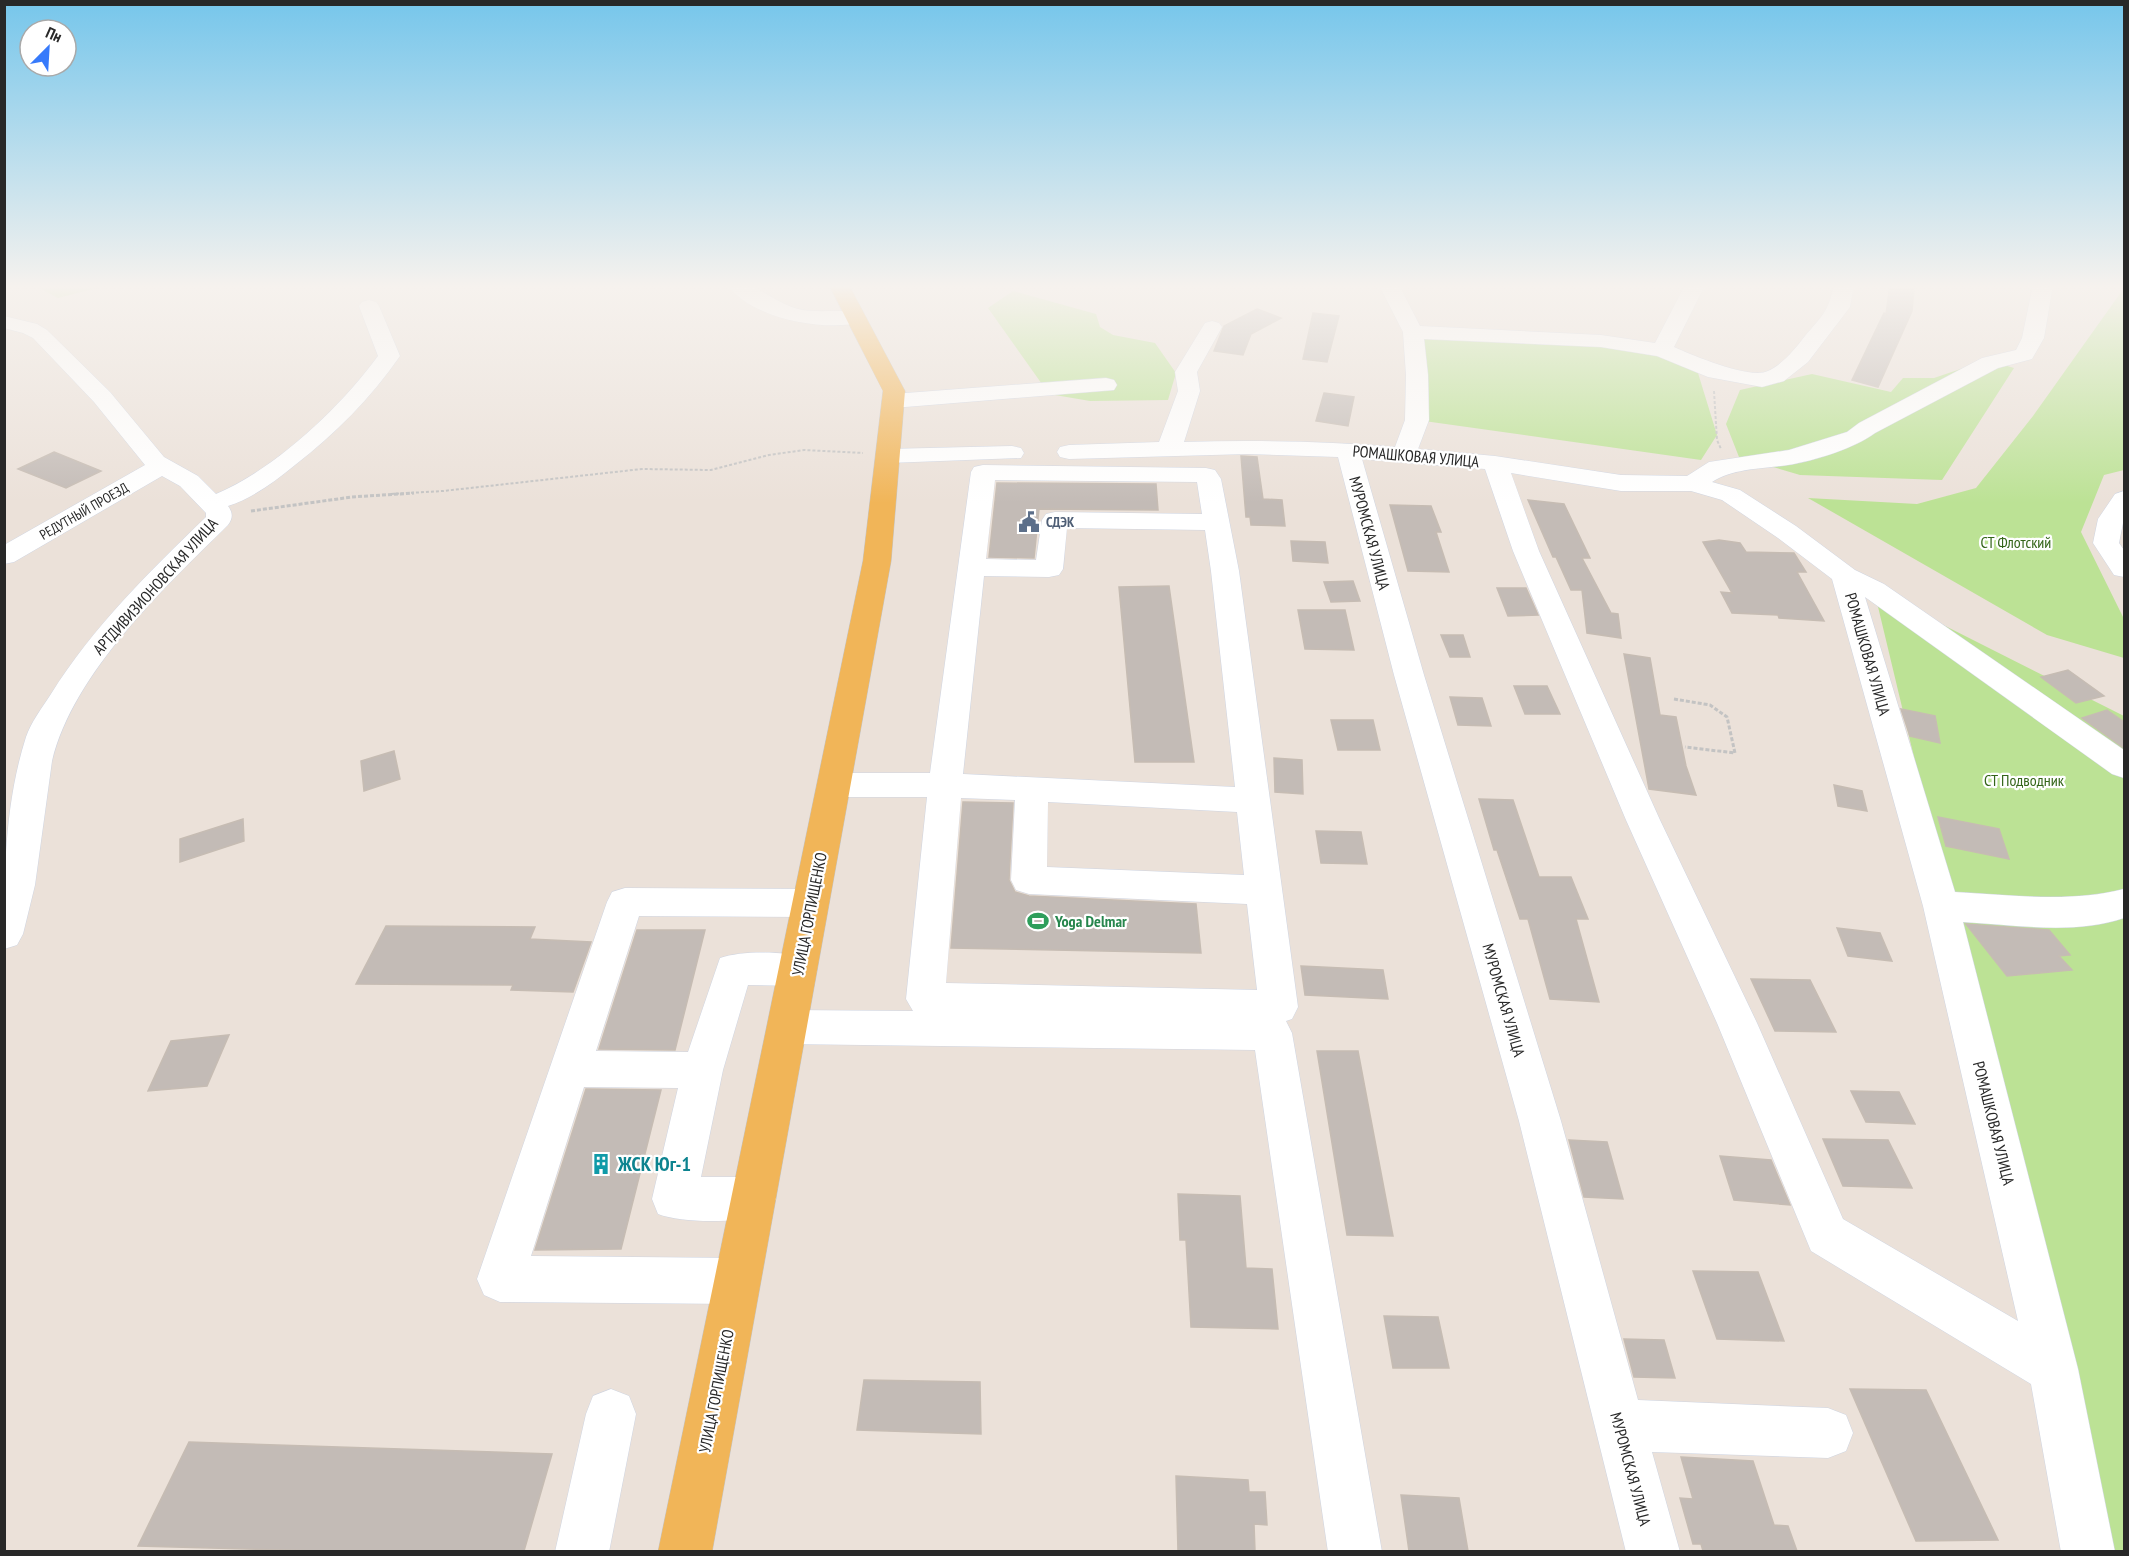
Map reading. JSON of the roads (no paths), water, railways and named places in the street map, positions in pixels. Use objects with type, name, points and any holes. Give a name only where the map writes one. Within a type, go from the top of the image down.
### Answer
[{"type":"main road","name":"УЛИЦА ГОРПИЩЕНКО","points":[[685,1551],[877,561],[894,391],[877,358]]},
{"type":"street","name":"АРТДИВИЗИОНОВСКАЯ УЛИЦА","points":[[4,934],[9,920],[24,844],[30,797],[43,735],[66,694],[94,654],[216,511],[189,481],[155,462],[102,398],[63,358]]},
{"type":"street","points":[[216,511],[261,480],[327,429],[366,389],[388,358]]},
{"type":"street","points":[[1169,449],[1189,391],[1186,372],[1194,358]]},
{"type":"street","points":[[1404,455],[1417,420],[1415,358]]},
{"type":"street","points":[[1681,358],[1716,372],[1762,380],[1776,376],[1799,358]]},
{"type":"street","points":[[1692,484],[1718,467],[1792,456],[1855,437],[1867,428],[1949,383],[1990,363],[2010,358]]},
{"type":"street","points":[[893,401],[1106,385]]},
{"type":"street","name":"РОМАШКОВАЯ УЛИЦА","points":[[888,456],[1247,447],[1348,450],[1495,463],[1621,483],[1692,484],[1731,495],[1787,532],[1845,576],[1941,906],[2053,1369],[2088,1551]]},
{"type":"street","name":"МУРОМСКАЯ УЛИЦА","points":[[1348,450],[1409,675],[1540,1121],[1653,1551]]},
{"type":"street","points":[[1495,463],[1531,561],[1643,820],[1737,1023],[1827,1235],[2053,1369]]},
{"type":"street","name":"РЕДУТНЫЙ ПРОЕЗД","points":[[4,556],[162,466]]},
{"type":"street","points":[[983,471],[1206,475],[1209,479],[1225,571],[1251,800],[1278,1007],[925,999],[945,784],[970,567],[983,471]]},
{"type":"street","points":[[2124,499],[2111,519],[2106,543],[2124,569]]},
{"type":"street","points":[[970,567],[1049,569],[1055,520],[1216,522]]},
{"type":"street","points":[[1845,576],[1874,590],[2124,766]]},
{"type":"street","points":[[834,785],[945,784],[1251,800]]},
{"type":"street","points":[[1032,789],[1029,880],[1262,890]]},
{"type":"street","points":[[738,1281],[500,1279],[625,902],[811,903]]},
{"type":"street","points":[[1941,906],[2072,912],[2122,908]]},
{"type":"street","points":[[754,1198],[674,1199],[703,1070],[733,969],[798,970]]},
{"type":"street","points":[[787,1027],[1272,1033],[1355,1551]]},
{"type":"street","points":[[570,1069],[703,1070]]},
{"type":"street","points":[[582,1551],[611,1414]]},
{"type":"street","points":[[1620,1425],[1828,1433]]},
{"type":"place","name":"СДЭК","points":[[1029,522]]},
{"type":"place","name":"Yoga Delmar","points":[[1038,921]]},
{"type":"place","name":"ЖСК Юг-1","points":[[601,1164]]},
{"type":"park label","name":"СТ Флотский","points":[[2016,542]]},
{"type":"park label","name":"СТ Подводник","points":[[2024,780]]}]
